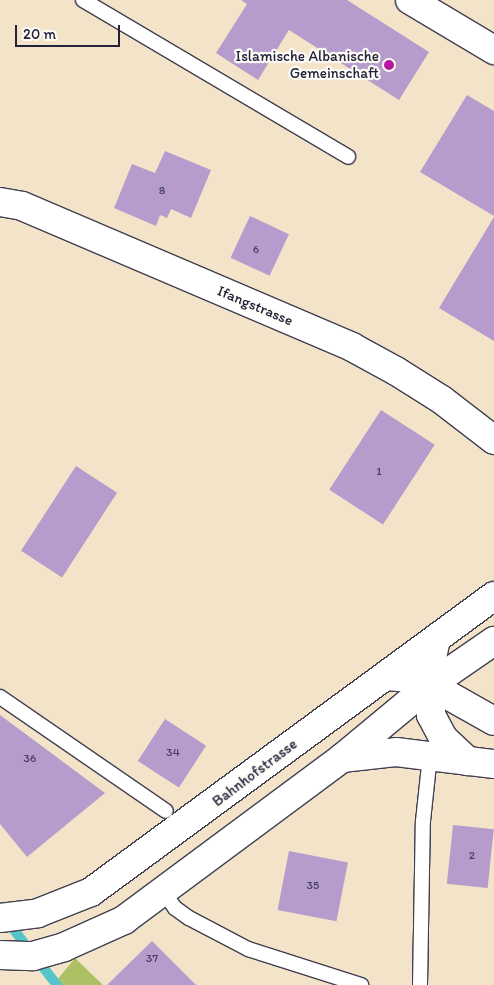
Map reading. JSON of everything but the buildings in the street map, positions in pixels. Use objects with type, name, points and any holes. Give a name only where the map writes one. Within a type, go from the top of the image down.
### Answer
[{"type":"main road","points":[[410,0],[494,50]]},
{"type":"main road","name":"Ifangstrasse","points":[[0,202],[22,206],[352,348],[396,371],[442,400],[494,440]]},
{"type":"main road","name":"Bahnhofstrasse","points":[[0,918],[38,913],[91,892],[127,868],[494,596]]},
{"type":"main road","points":[[436,639],[430,685],[431,715],[443,738],[481,762]]},
{"type":"main road","points":[[2,955],[33,956],[64,948],[124,920],[342,758],[430,685],[494,641]]},
{"type":"main road","points":[[386,676],[408,678],[430,685],[493,714]]},
{"type":"main road","points":[[342,758],[396,752],[481,762]]},
{"type":"lane","points":[[83,0],[348,157]]},
{"type":"lane","points":[[0,697],[166,811]]},
{"type":"lane","points":[[420,985],[423,821],[430,755]]},
{"type":"lane","points":[[163,891],[175,908],[189,918],[248,949],[360,985]]},
{"type":"green space","points":[[75,958],[103,985],[53,985]]},
{"type":"waterway","points":[[7,921],[57,985]]},
{"type":"place","name":"Islamische Albanische Gemeinschaft","points":[[389,65]]}]
